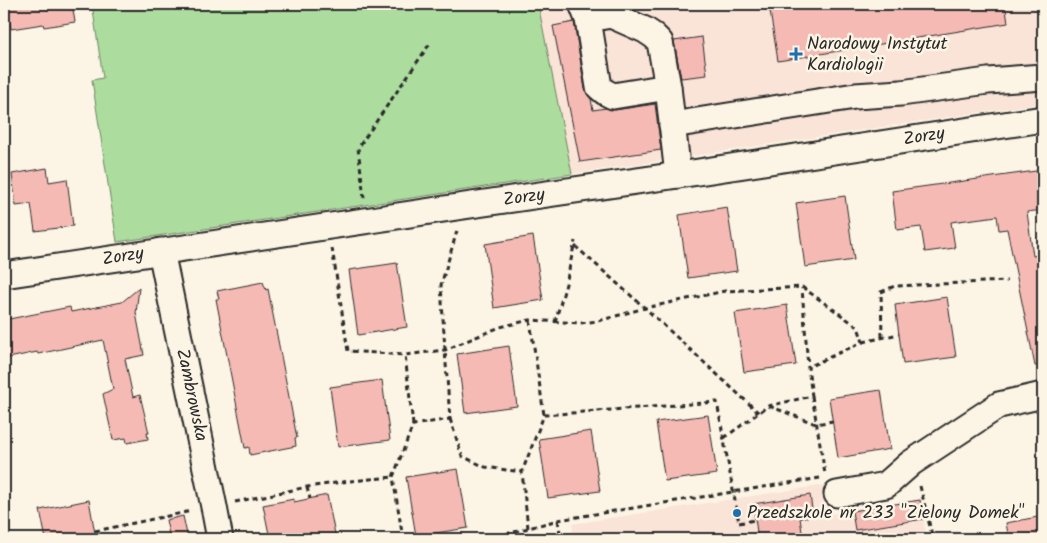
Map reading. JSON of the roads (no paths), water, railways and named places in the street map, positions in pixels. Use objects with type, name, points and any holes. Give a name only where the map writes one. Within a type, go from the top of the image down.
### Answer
[{"type":"street","points":[[668,87],[613,96],[599,87],[585,11],[611,15],[627,21],[654,36],[660,42],[668,87],[678,175]]},
{"type":"street","points":[[672,125],[855,96],[901,93],[988,81],[1043,77]]},
{"type":"street","name":"Zorzy","points":[[4,275],[1043,119]]},
{"type":"street","name":"Zambrowska","points":[[162,251],[220,539]]},
{"type":"street","points":[[837,494],[886,485],[912,463],[999,405],[1043,395]]},
{"type":"place","name":"Narodowy Instytut Kardiologii","points":[[796,54]]},
{"type":"place","name":"Przedszkole nr 233 \"Zielony Domek\"","points":[[737,513]]}]
